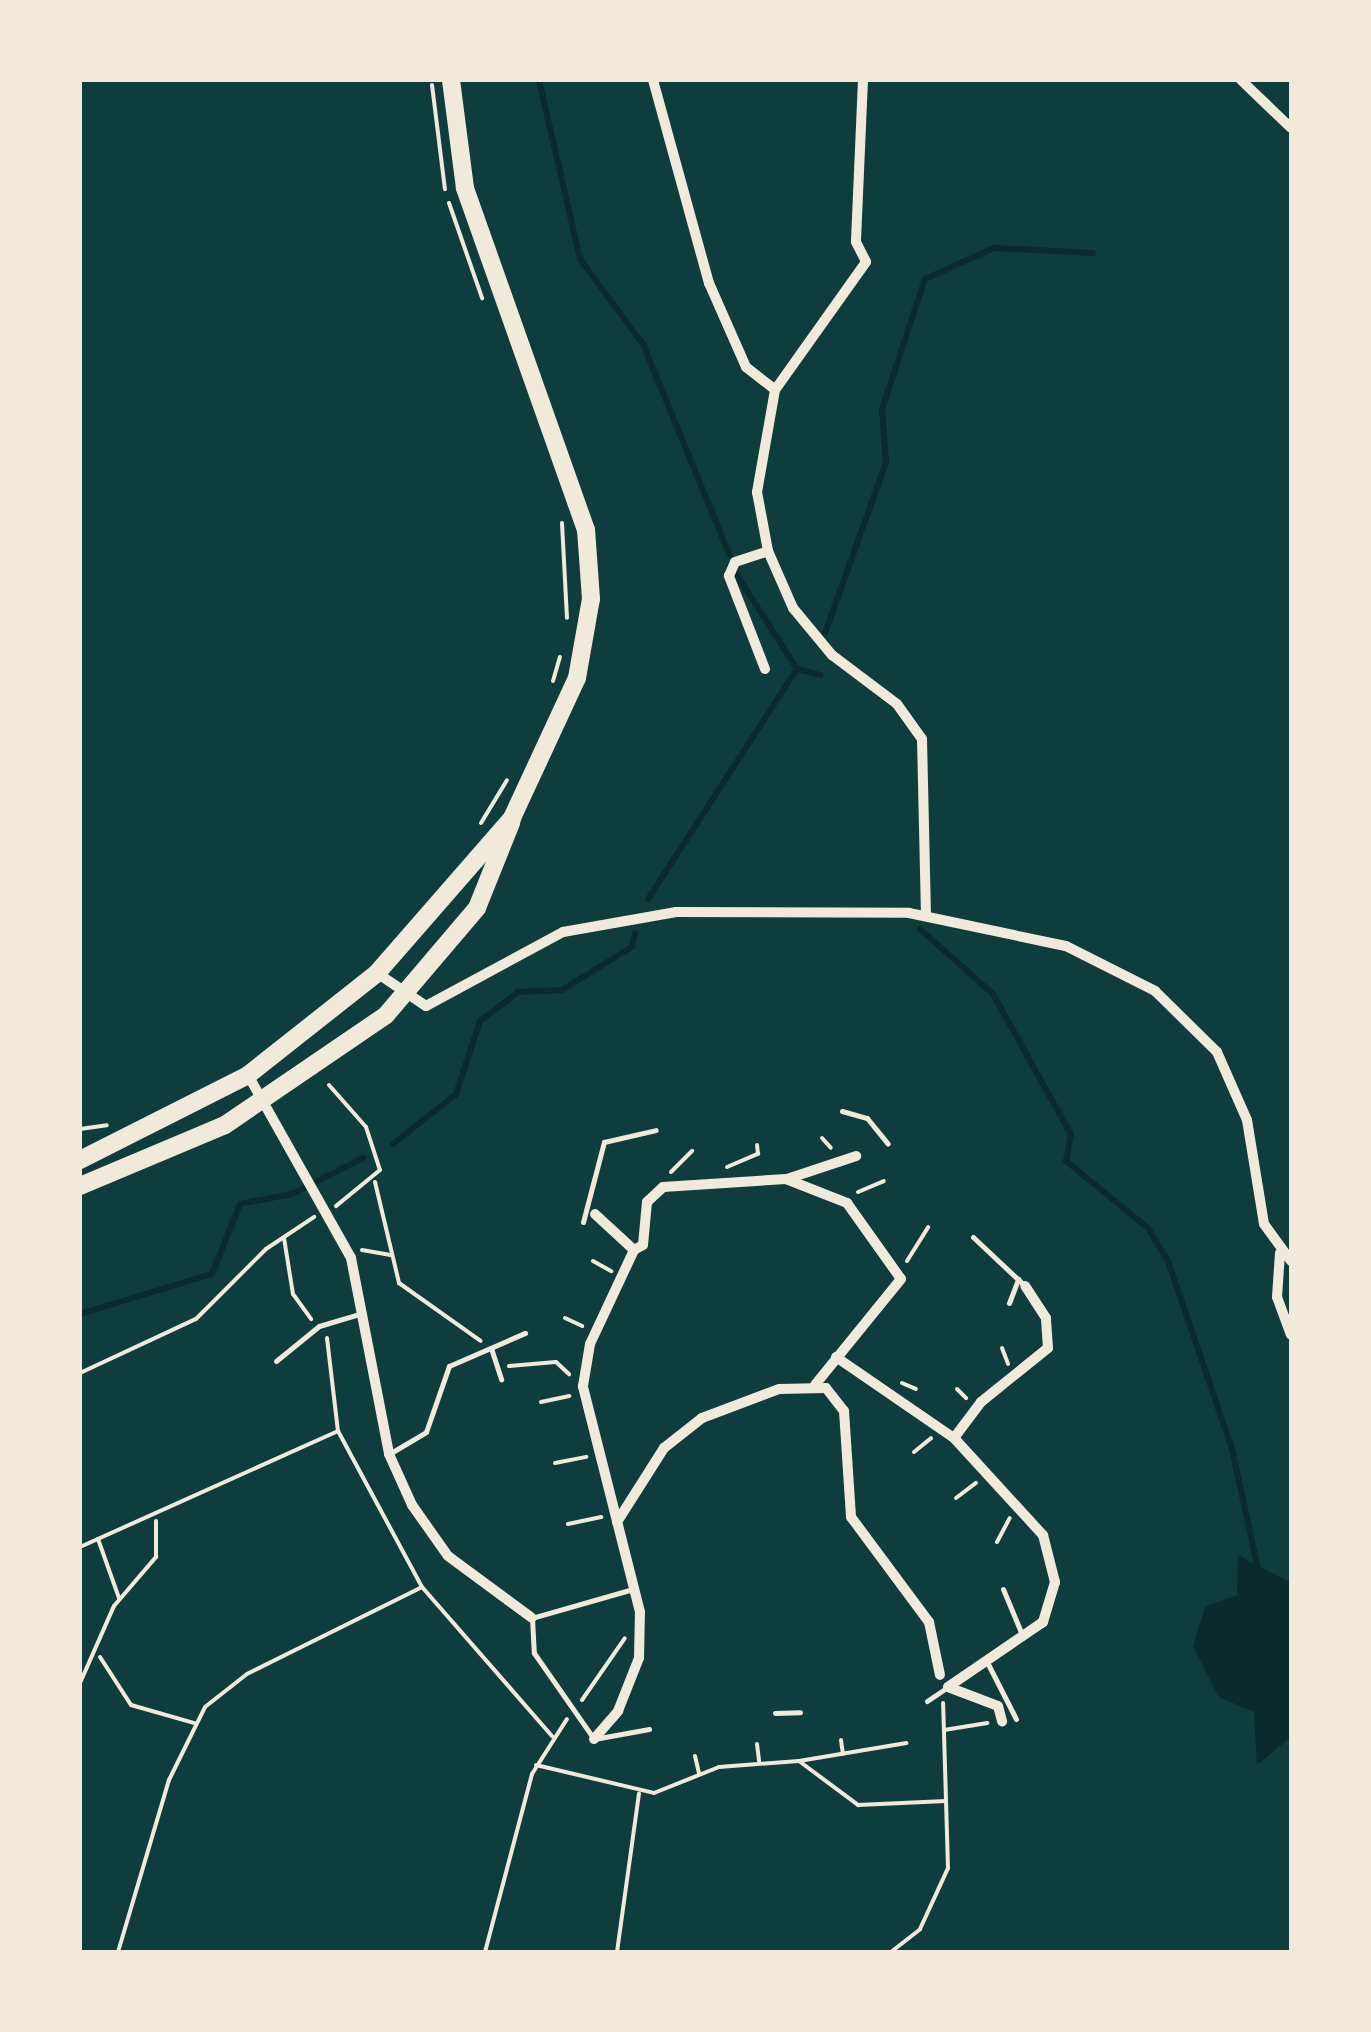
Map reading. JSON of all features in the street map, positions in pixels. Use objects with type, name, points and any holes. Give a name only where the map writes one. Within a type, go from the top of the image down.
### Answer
[{"type":"highway","points":[[80,1186],[264,1102],[403,998],[495,879],[512,818],[577,678],[590,556],[567,461],[464,188],[452,80]]},
{"type":"highway","points":[[80,1160],[248,1075],[377,973],[512,818]]},
{"type":"street","points":[[653,80],[709,283],[746,367],[775,390]]},
{"type":"street","points":[[864,80],[856,242],[866,262],[775,390],[757,465],[768,551],[817,640],[897,704],[922,739],[926,914]]},
{"type":"street","points":[[1241,80],[1291,128]]},
{"type":"street","points":[[765,669],[728,576],[735,562],[768,551]]},
{"type":"street","points":[[377,973],[403,998],[442,1002],[546,939],[625,917],[926,914],[1092,956],[1190,1022],[1242,1101],[1264,1224],[1280,1253],[1291,1261]]},
{"type":"street","points":[[248,1075],[342,1236],[366,1312],[389,1454],[448,1556],[532,1618]]},
{"type":"street","points":[[594,1739],[618,1711],[640,1658],[640,1612],[596,1456],[583,1390],[596,1332],[634,1250],[654,1190],[786,1179],[856,1156]]},
{"type":"street","points":[[614,1518],[681,1432],[734,1402],[816,1385],[836,1357],[896,1294],[901,1275],[840,1200],[786,1179]]},
{"type":"street","points":[[595,1214],[634,1250]]},
{"type":"street","points":[[1280,1253],[1277,1298],[1291,1335]]},
{"type":"street","points":[[954,1438],[981,1402],[1048,1348],[1046,1318],[1022,1282]]},
{"type":"street","points":[[836,1357],[954,1438],[1043,1536],[1055,1582],[1051,1608],[1024,1640],[948,1688]]},
{"type":"street","points":[[816,1385],[844,1411],[842,1486],[851,1517],[929,1622],[940,1675]]},
{"type":"street","points":[[948,1688],[998,1706],[1002,1721]]},
{"type":"lane","points":[[842,1110],[858,1112],[888,1144]]},
{"type":"lane","points":[[582,1222],[604,1142],[656,1130]]},
{"type":"lane","points":[[973,1237],[1022,1282],[1009,1304]]},
{"type":"lane","points":[[276,1361],[320,1326],[366,1312]]},
{"type":"lane","points":[[389,1454],[426,1432],[449,1366],[524,1334]]},
{"type":"lane","points":[[491,1348],[501,1380]]},
{"type":"lane","points":[[1003,1588],[1024,1640]]},
{"type":"lane","points":[[633,1589],[532,1618],[545,1678],[594,1739],[649,1729]]},
{"type":"lane","points":[[987,1662],[1016,1719]]},
{"type":"lane","points":[[926,1701],[948,1688]]},
{"type":"lane","points":[[775,1713],[800,1712]]},
{"type":"path","points":[[432,80],[440,172],[485,304]]},
{"type":"path","points":[[559,506],[565,632]]},
{"type":"path","points":[[548,695],[562,650]]},
{"type":"path","points":[[472,838],[514,768]]},
{"type":"path","points":[[330,1085],[374,1140],[375,1182],[391,1255],[403,1288],[491,1348],[502,1366],[556,1362],[583,1390],[541,1402]]},
{"type":"path","points":[[80,1129],[119,1122]]},
{"type":"path","points":[[840,1200],[884,1181]]},
{"type":"path","points":[[80,1373],[196,1319],[266,1249],[375,1182]]},
{"type":"path","points":[[901,1275],[928,1227]]},
{"type":"path","points":[[361,1250],[391,1255]]},
{"type":"path","points":[[564,1318],[596,1332]]},
{"type":"path","points":[[914,1452],[943,1429]]},
{"type":"path","points":[[80,1547],[156,1520],[338,1430]]},
{"type":"path","points":[[554,1463],[596,1456]]},
{"type":"path","points":[[956,1498],[987,1474]]},
{"type":"path","points":[[997,1542],[1018,1505]]},
{"type":"path","points":[[568,1524],[614,1518]]},
{"type":"path","points":[[80,1684],[119,1598],[156,1557],[156,1520]]},
{"type":"path","points":[[98,1539],[119,1598]]},
{"type":"path","points":[[118,1952],[194,1723],[247,1674],[422,1587]]},
{"type":"path","points":[[578,1706],[640,1612]]},
{"type":"path","points":[[100,1657],[131,1705],[194,1723]]},
{"type":"path","points":[[891,1952],[920,1930],[939,1897],[946,1801],[943,1707]]},
{"type":"path","points":[[944,1730],[1002,1721]]},
{"type":"path","points":[[485,1952],[536,1765],[566,1722]]},
{"type":"path","points":[[536,1765],[639,1792],[758,1761],[799,1761],[905,1744],[902,1734]]},
{"type":"path","points":[[841,1740],[842,1754]]},
{"type":"path","points":[[757,1744],[758,1761]]},
{"type":"path","points":[[696,1756],[699,1774]]},
{"type":"path","points":[[799,1761],[858,1805],[946,1801]]},
{"type":"path","points":[[617,1952],[639,1792]]},
{"type":"water","points":[[1238,1555],[1291,1583],[1291,1737],[1257,1765],[1254,1712],[1219,1697],[1193,1646],[1205,1607],[1237,1595]]},
{"type":"waterway","points":[[539,80],[580,259],[643,344],[730,556]]},
{"type":"waterway","points":[[825,633],[886,463],[882,409],[925,279],[994,248],[1093,253]]},
{"type":"waterway","points":[[735,572],[797,669]]},
{"type":"waterway","points":[[648,899],[797,669],[820,675]]},
{"type":"waterway","points":[[920,929],[993,994],[1071,1135],[1066,1161],[1148,1228],[1168,1261],[1232,1449],[1257,1565]]},
{"type":"waterway","points":[[393,1144],[456,1094],[480,1021],[518,992],[562,990],[632,947],[635,933]]},
{"type":"waterway","points":[[80,1314],[212,1274],[240,1204],[292,1194],[363,1158]]}]
